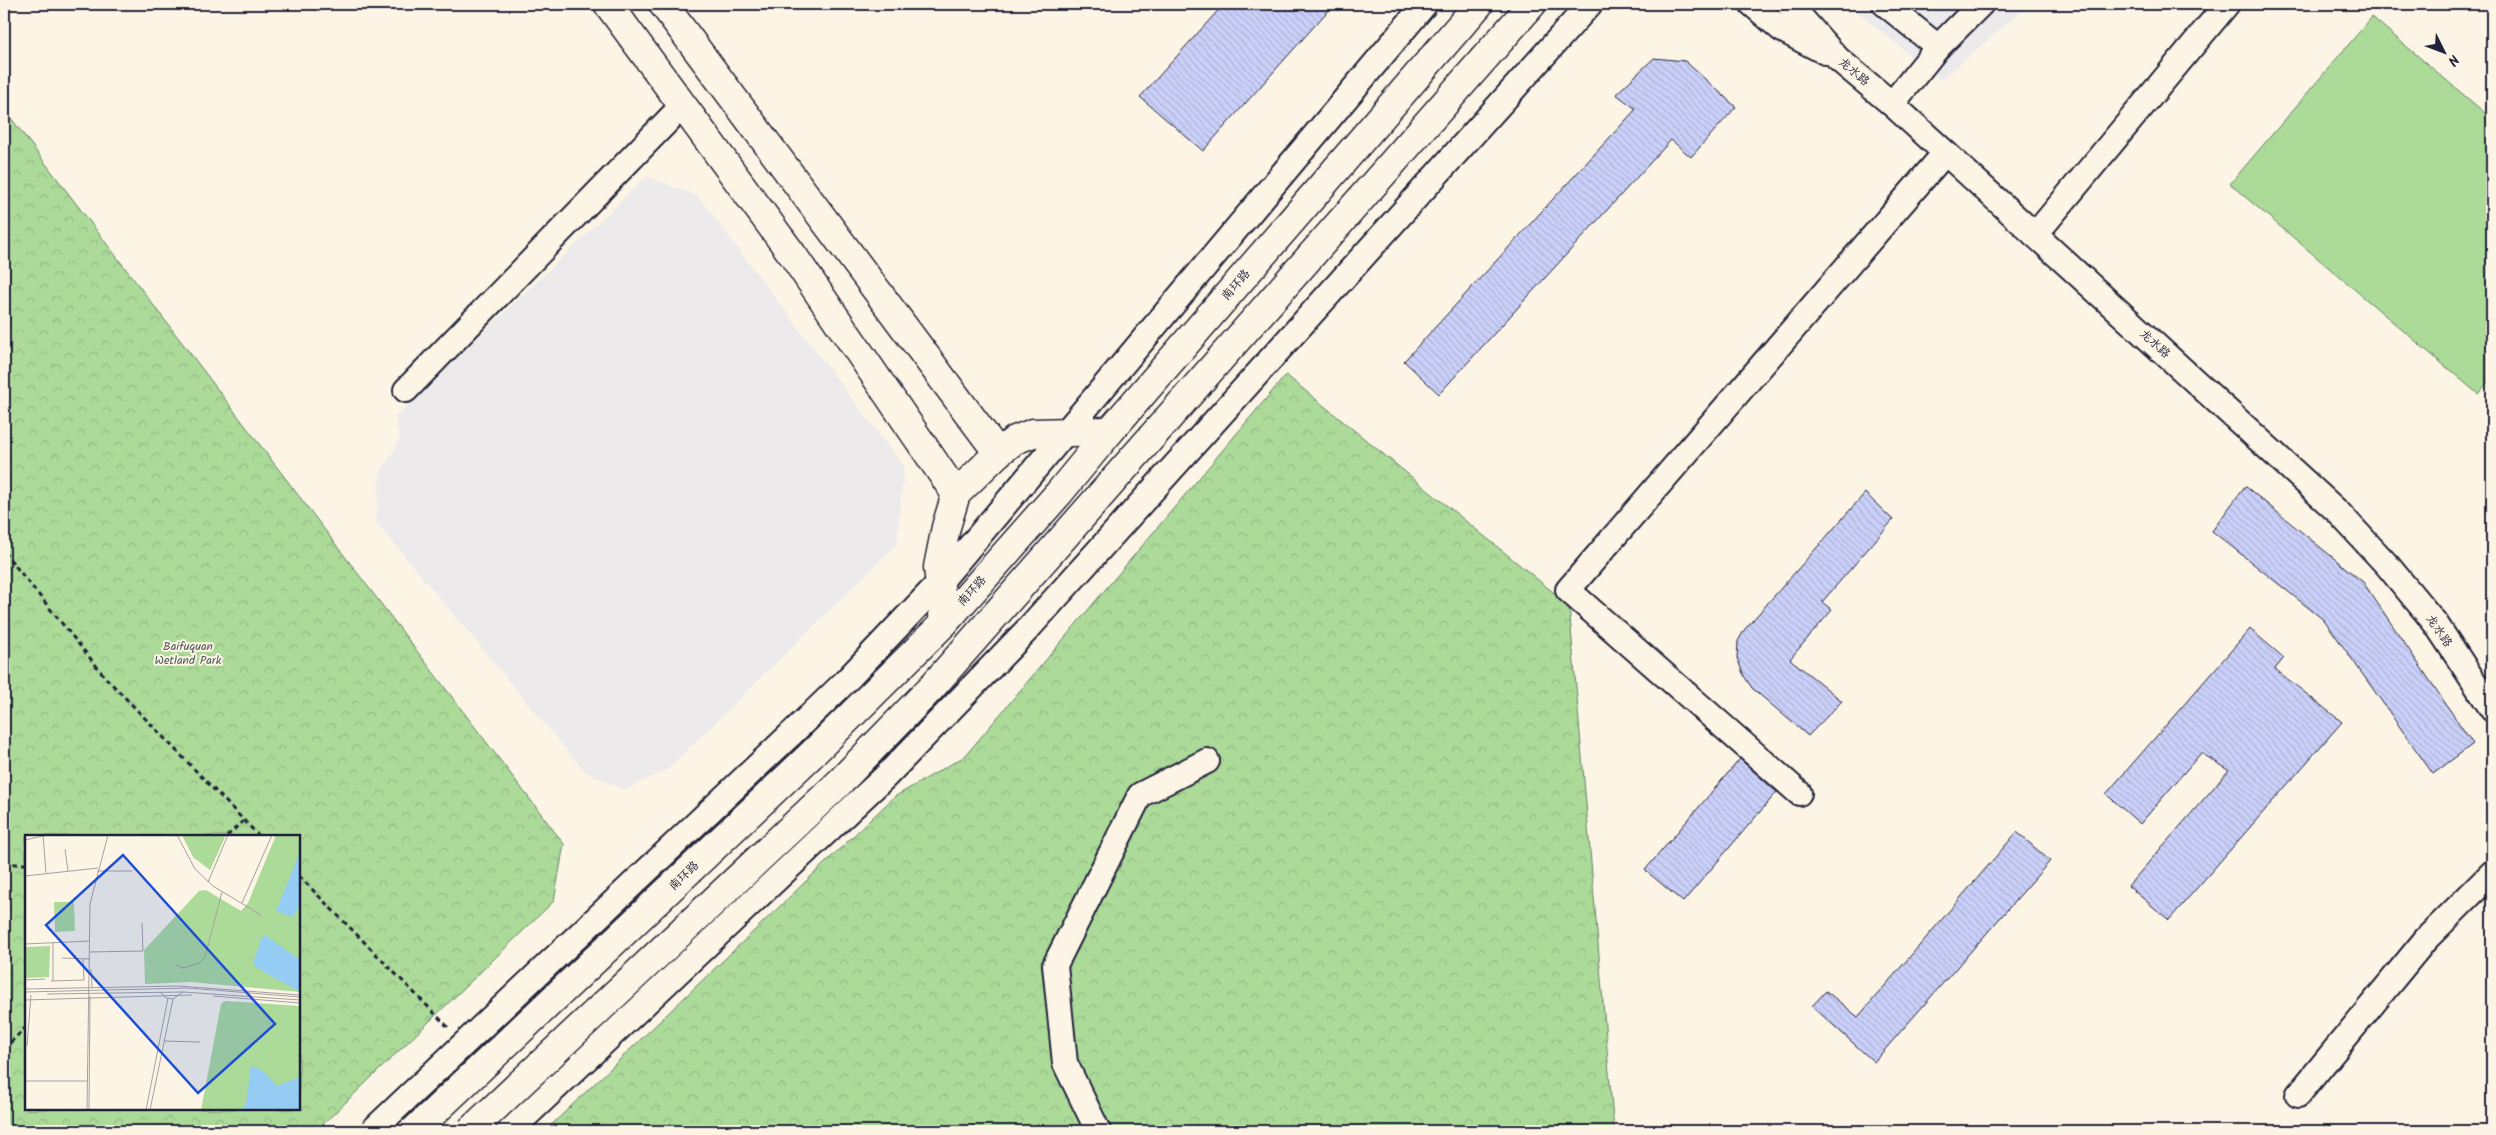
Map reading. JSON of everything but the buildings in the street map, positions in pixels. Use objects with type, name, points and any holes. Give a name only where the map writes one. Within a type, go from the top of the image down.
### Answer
[{"type":"main road","points":[[608,4],[792,254],[956,494]]},
{"type":"main road","points":[[663,4],[998,453]]},
{"type":"main road","name":"南环路","points":[[414,1131],[810,756],[944,623],[1059,493],[1479,4]]},
{"type":"main road","points":[[470,1131],[847,795],[932,688],[1532,4]]},
{"type":"main road","points":[[944,623],[938,567],[946,527],[956,494],[998,453],[1015,440],[1033,433],[1110,432]]},
{"type":"street","points":[[372,1131],[845,682],[940,582],[1425,4]]},
{"type":"street","points":[[510,1131],[847,795],[886,776],[1026,630],[1590,4]]},
{"type":"street","points":[[1752,4],[1781,29],[1838,59]]},
{"type":"street","name":"龙水路","points":[[1789,4],[1838,59],[1892,104],[2338,512],[2388,566],[2436,624],[2492,709]]},
{"type":"street","points":[[1885,4],[1938,47]]},
{"type":"street","points":[[1892,104],[1938,47],[1980,4]]},
{"type":"street","points":[[2035,235],[2228,4]]},
{"type":"street","points":[[406,390],[682,105]]},
{"type":"street","points":[[1799,793],[1568,590],[1945,153]]},
{"type":"street","points":[[1098,1131],[1065,1063],[1055,964],[1140,795],[1207,761]]},
{"type":"street","points":[[2298,1095],[2426,939],[2492,872]]},
{"type":"path","points":[[4,552],[107,679],[258,835]]},
{"type":"path","points":[[228,835],[243,821]]},
{"type":"path","points":[[4,864],[25,864]]},
{"type":"path","points":[[300,877],[452,1032]]},
{"type":"path","points":[[4,1049],[25,1028]]},
{"type":"shaded area","points":[[1847,4],[2030,4],[1941,80]]},
{"type":"shaded area","points":[[647,176],[698,196],[904,467],[897,544],[667,770],[624,790],[584,771],[376,522],[380,474],[400,440],[395,417]]},
{"type":"green space","points":[[2372,17],[2492,119],[2492,377],[2478,394],[2230,184]]},
{"type":"green space","name":"Baifuquan Wetland Park","points":[[4,109],[564,844],[554,901],[316,1131],[4,1131]]},
{"type":"green space","points":[[1286,375],[1569,605],[1614,1131],[545,1131],[894,797],[965,756]]}]
